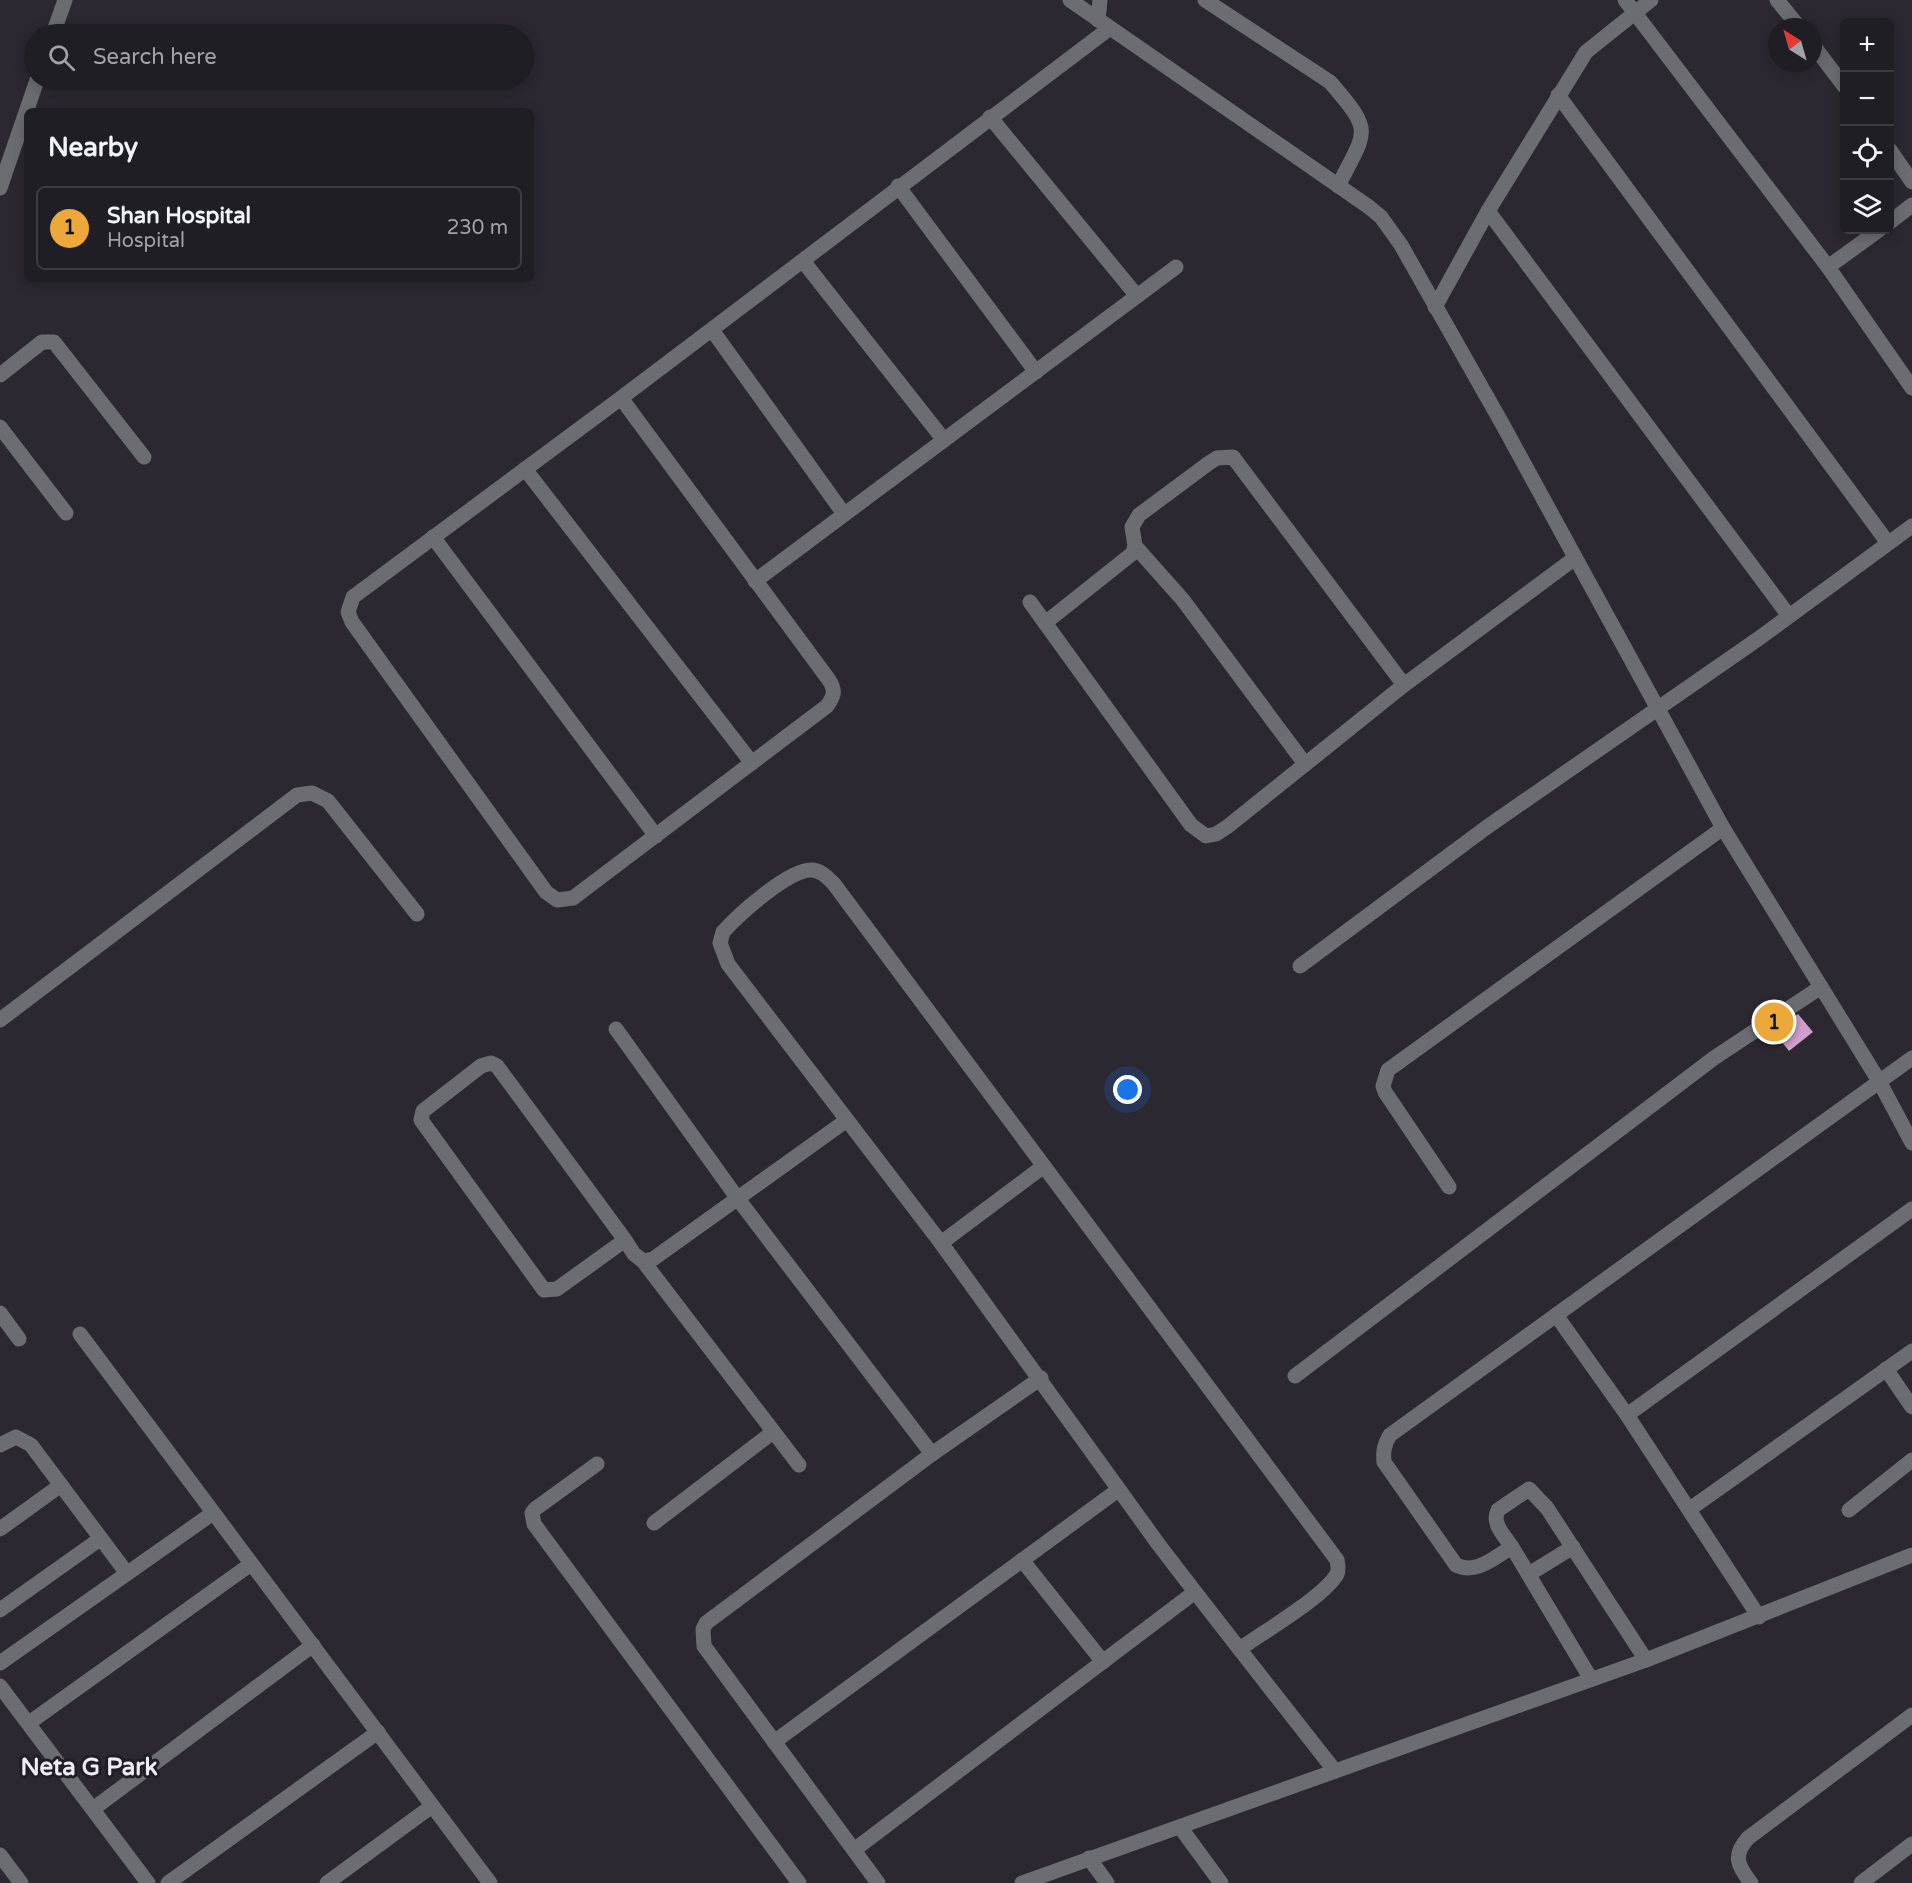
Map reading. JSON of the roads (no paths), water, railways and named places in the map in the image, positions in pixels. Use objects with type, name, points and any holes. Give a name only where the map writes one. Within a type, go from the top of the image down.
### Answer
[{"type":"street","points":[[57,24],[65,0]]},
{"type":"street","points":[[1070,0],[1369,207],[1390,228],[1476,376],[1723,828],[1879,1081],[1912,1143]]},
{"type":"street","points":[[1100,0],[1104,24]]},
{"type":"street","points":[[1204,0],[1330,82],[1347,101],[1362,122],[1363,131],[1362,140],[1338,186]]},
{"type":"street","points":[[1624,0],[1828,267],[1912,388]]},
{"type":"street","points":[[1435,307],[1488,212],[1586,52],[1651,0]]},
{"type":"street","points":[[1777,0],[1792,18]]},
{"type":"street","points":[[621,398],[834,687],[834,697],[827,706],[753,763],[573,898],[557,900],[546,892],[352,621],[348,612],[353,597],[803,261],[990,117],[1104,24]]},
{"type":"street","points":[[1822,57],[1840,80]]},
{"type":"street","points":[[27,108],[34,90]]},
{"type":"street","points":[[1558,96],[1888,543]]},
{"type":"street","points":[[990,117],[1137,296]]},
{"type":"street","points":[[0,188],[24,118]]},
{"type":"street","points":[[1894,156],[1912,182]]},
{"type":"street","points":[[898,186],[1036,372]]},
{"type":"street","points":[[1894,219],[1912,205]]},
{"type":"street","points":[[1488,212],[1789,616]]},
{"type":"street","points":[[1828,267],[1873,234]]},
{"type":"street","points":[[803,261],[944,440]]},
{"type":"street","points":[[755,581],[1176,267]]},
{"type":"street","points":[[712,330],[844,514]]},
{"type":"street","points":[[0,375],[42,342],[54,342],[144,457]]},
{"type":"street","points":[[0,427],[66,513]]},
{"type":"street","points":[[1305,764],[1183,600],[1135,546],[1132,527],[1139,515],[1217,458],[1233,457],[1404,685]]},
{"type":"street","points":[[525,469],[753,763]]},
{"type":"street","points":[[1300,966],[1487,827],[1658,710],[1912,526]]},
{"type":"street","points":[[433,537],[656,836]]},
{"type":"street","points":[[1045,623],[1130,556],[1135,546]]},
{"type":"street","points":[[1030,602],[1198,832],[1206,836],[1216,834],[1227,827],[1404,685],[1575,558]]},
{"type":"street","points":[[0,1020],[297,795],[312,793],[328,801],[417,914]]},
{"type":"street","points":[[1449,1187],[1385,1092],[1383,1086],[1388,1071],[1723,828]]},
{"type":"street","points":[[1240,1649],[1323,1589],[1336,1575],[1339,1568],[1337,1560],[834,884],[824,874],[812,870],[787,879],[730,924],[720,943],[728,964],[941,1243],[1041,1378],[1118,1490],[1195,1593],[1335,1771]]},
{"type":"street","points":[[1295,1376],[1714,1058],[1821,987]]},
{"type":"street","points":[[616,1029],[738,1198],[932,1454]]},
{"type":"street","points":[[1512,1547],[1482,1566],[1467,1569],[1456,1565],[1384,1462],[1383,1450],[1390,1435],[1912,1058]]},
{"type":"street","points":[[626,1240],[556,1289],[543,1290],[422,1120],[423,1110],[481,1066],[491,1064],[497,1066],[626,1240],[634,1254],[643,1261],[799,1465]]},
{"type":"street","points":[[643,1261],[653,1259],[847,1120]]},
{"type":"street","points":[[941,1243],[1044,1166]]},
{"type":"street","points":[[1627,1415],[1912,1209]]},
{"type":"street","points":[[0,1313],[19,1339]]},
{"type":"street","points":[[1556,1315],[1627,1415],[1759,1617]]},
{"type":"street","points":[[80,1334],[490,1883]]},
{"type":"street","points":[[1690,1509],[1912,1351]]},
{"type":"street","points":[[1886,1369],[1912,1407]]},
{"type":"street","points":[[878,1883],[704,1646],[703,1629],[706,1623],[932,1454],[1041,1378]]},
{"type":"street","points":[[654,1523],[773,1432]]},
{"type":"street","points":[[0,1445],[10,1438],[26,1440],[126,1572]]},
{"type":"street","points":[[1849,1510],[1912,1460]]},
{"type":"street","points":[[597,1464],[535,1509],[532,1513],[534,1524],[799,1883]]},
{"type":"street","points":[[0,1529],[61,1485]]},
{"type":"street","points":[[1591,1679],[1529,1574],[1496,1524],[1495,1515],[1498,1510],[1529,1489],[1547,1508],[1646,1660]]},
{"type":"street","points":[[774,1742],[1118,1490]]},
{"type":"street","points":[[0,1663],[126,1572],[213,1513]]},
{"type":"street","points":[[0,1610],[100,1539]]},
{"type":"street","points":[[1529,1574],[1573,1547]]},
{"type":"street","points":[[1022,1883],[1646,1660],[1912,1555]]},
{"type":"street","points":[[1022,1560],[1102,1662]]},
{"type":"street","points":[[29,1724],[251,1564]]},
{"type":"street","points":[[854,1850],[1195,1593]]},
{"type":"street","points":[[93,1809],[313,1645]]},
{"type":"street","points":[[0,1686],[148,1883]]},
{"type":"street","points":[[1751,1883],[1737,1863],[1737,1853],[1748,1838],[1912,1715]]},
{"type":"street","points":[[168,1883],[378,1732]]},
{"type":"street","points":[[327,1883],[432,1806]]},
{"type":"street","points":[[1180,1827],[1221,1883]]},
{"type":"street","points":[[1861,1883],[1912,1844]]},
{"type":"street","points":[[0,1855],[21,1883]]},
{"type":"street","points":[[1089,1858],[1107,1883]]},
{"type":"place","name":"Shan Hospital","points":[[1774,1022]]},
{"type":"district","name":"Neta G Park","points":[[89,1767]]}]
